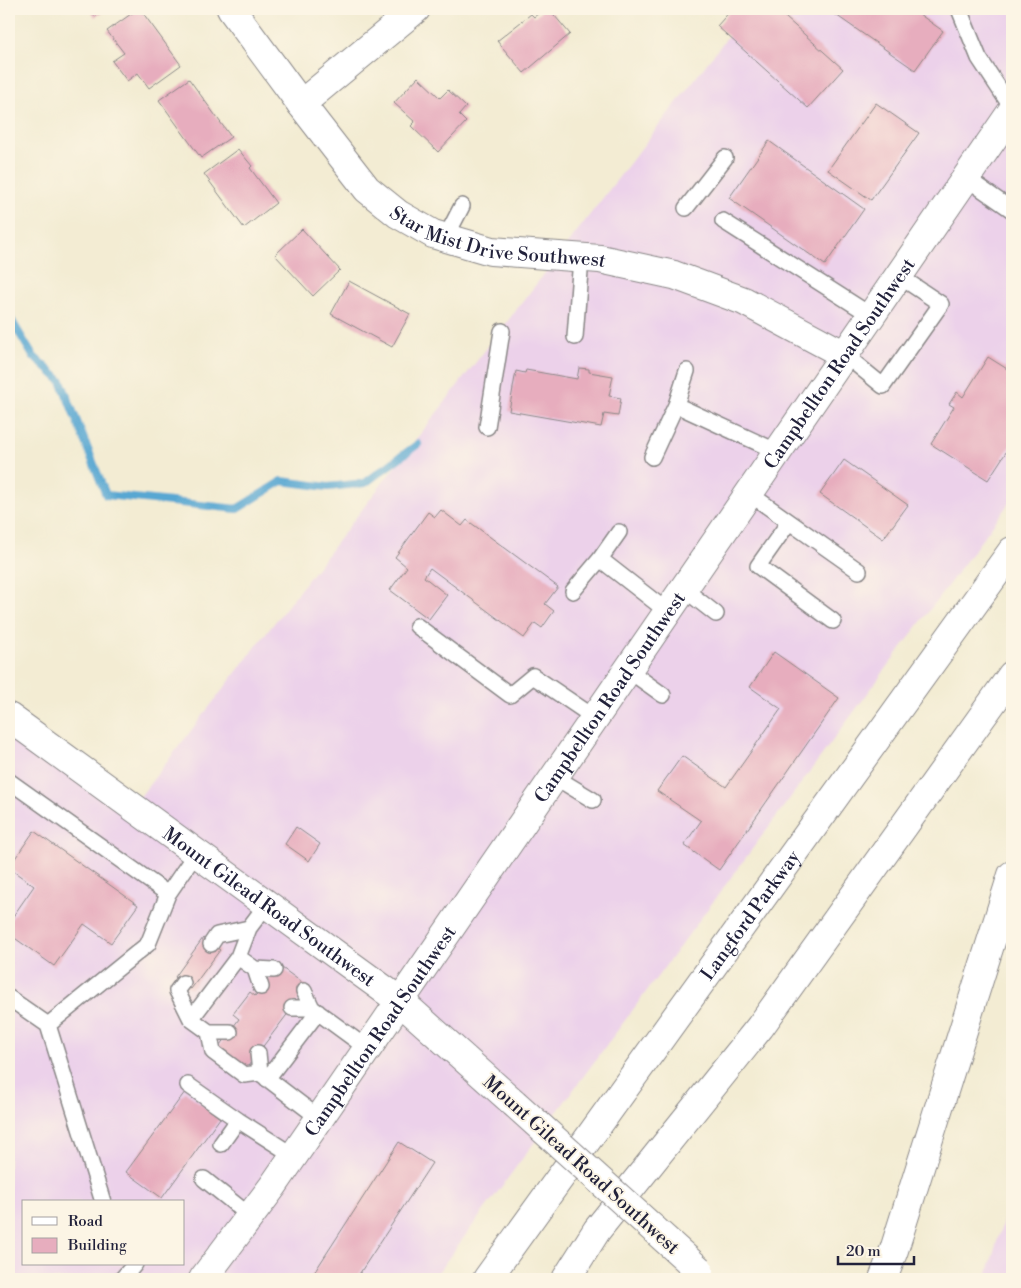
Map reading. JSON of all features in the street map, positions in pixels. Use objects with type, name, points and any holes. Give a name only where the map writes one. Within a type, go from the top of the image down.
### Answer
[{"type":"main road","name":"Star Mist Drive Southwest","points":[[231,9],[300,104],[367,189],[398,214],[433,234],[491,251],[600,259],[674,275],[744,301],[845,355]]},
{"type":"main road","points":[[300,104],[416,9]]},
{"type":"main road","name":"Campbellton Road Southwest","points":[[203,1279],[294,1156],[1012,110]]},
{"type":"main road","name":"Langford Parkway","points":[[487,1279],[1012,551]]},
{"type":"main road","points":[[566,1279],[597,1230],[760,1027],[1012,675]]},
{"type":"main road","name":"Mount Gilead Road Southwest","points":[[9,717],[400,1001],[705,1275]]},
{"type":"main road","points":[[883,1279],[894,1250],[1012,875]]},
{"type":"lane","points":[[960,9],[978,58],[1012,110]]},
{"type":"lane","points":[[686,208],[725,158]]},
{"type":"lane","points":[[966,178],[1012,210]]},
{"type":"lane","points":[[446,238],[462,206]]},
{"type":"lane","points":[[723,221],[872,316]]},
{"type":"lane","points":[[575,336],[581,258]]},
{"type":"lane","points":[[845,355],[883,386],[941,304],[899,276]]},
{"type":"lane","points":[[487,427],[502,331]]},
{"type":"lane","points":[[652,457],[676,406],[687,370]]},
{"type":"lane","points":[[676,406],[778,452]]},
{"type":"lane","points":[[750,494],[859,571]]},
{"type":"lane","points":[[789,522],[758,566],[832,621]]},
{"type":"lane","points":[[573,591],[600,559],[619,532]]},
{"type":"lane","points":[[600,559],[668,612]]},
{"type":"lane","points":[[684,588],[716,614]]},
{"type":"lane","points":[[417,626],[510,695],[533,676],[595,718]]},
{"type":"lane","points":[[628,670],[663,695]]},
{"type":"lane","points":[[555,776],[593,800]]},
{"type":"lane","points":[[9,781],[168,894]]},
{"type":"lane","points":[[48,1025],[148,944],[168,894],[196,853]]},
{"type":"lane","points":[[191,1019],[238,957],[249,928],[267,904]]},
{"type":"lane","points":[[211,944],[216,935],[249,928]]},
{"type":"lane","points":[[238,957],[255,969],[274,970]]},
{"type":"lane","points":[[255,969],[261,987]]},
{"type":"lane","points":[[183,983],[177,991],[191,1019],[209,1032],[230,1032]]},
{"type":"lane","points":[[304,991],[315,1010],[368,1049]]},
{"type":"lane","points":[[9,998],[48,1025],[102,1200]]},
{"type":"lane","points":[[292,1008],[315,1010]]},
{"type":"lane","points":[[264,1076],[315,1010]]},
{"type":"lane","points":[[209,1032],[212,1052],[244,1075],[264,1076],[320,1118]]},
{"type":"lane","points":[[258,1054],[264,1076]]},
{"type":"lane","points":[[188,1085],[294,1156]]},
{"type":"lane","points":[[221,1144],[238,1120]]},
{"type":"lane","points":[[204,1179],[250,1216]]},
{"type":"shaded area","points":[[749,9],[1012,9],[1012,499],[433,1279],[9,1279],[9,720],[132,807]]},
{"type":"shaded area","points":[[1012,1191],[1012,1279],[986,1279]]},
{"type":"building","points":[[89,9],[108,9],[95,17]]},
{"type":"building","points":[[140,9],[181,65],[149,88],[138,73],[127,81],[112,61],[124,53],[107,31]]},
{"type":"building","points":[[544,9],[549,9],[570,34],[524,73],[497,41],[531,14],[534,17]]},
{"type":"building","points":[[732,9],[776,9],[843,69],[808,108],[717,26]]},
{"type":"building","points":[[836,9],[912,9],[943,31],[915,70],[833,13]]},
{"type":"building","points":[[418,77],[440,98],[448,90],[466,107],[459,115],[466,122],[438,152],[411,126],[415,122],[394,103]]},
{"type":"building","points":[[189,79],[231,137],[201,158],[159,100]]},
{"type":"building","points":[[876,103],[919,133],[871,200],[828,170]]},
{"type":"building","points":[[769,141],[864,209],[825,265],[729,198]]},
{"type":"building","points":[[238,149],[252,166],[250,168],[276,203],[244,228],[204,174]]},
{"type":"building","points":[[302,229],[340,270],[313,296],[275,255]]},
{"type":"building","points":[[349,281],[410,314],[392,347],[331,314]]},
{"type":"building","points":[[988,357],[1012,372],[1012,443],[988,480],[931,444],[954,407],[949,404],[957,392],[963,397]]},
{"type":"building","points":[[579,368],[589,369],[589,372],[613,376],[609,396],[621,398],[618,416],[604,414],[601,427],[509,411],[516,371],[525,373],[526,370],[577,379]]},
{"type":"building","points":[[844,460],[908,505],[883,539],[820,494]]},
{"type":"building","points":[[441,510],[462,526],[467,520],[558,587],[545,604],[554,611],[542,628],[535,623],[524,638],[430,568],[424,577],[447,595],[429,619],[390,590],[407,567],[395,557],[428,512],[435,517]]},
{"type":"building","points":[[774,652],[839,698],[719,870],[684,845],[701,821],[657,791],[682,756],[726,787],[781,709],[750,687]]},
{"type":"building","points":[[296,827],[320,844],[309,861],[285,844]]},
{"type":"building","points":[[34,831],[138,905],[111,943],[84,924],[54,966],[9,934],[9,922],[34,886],[9,867]]},
{"type":"building","points":[[203,938],[220,950],[191,989],[175,977]]},
{"type":"building","points":[[278,965],[308,987],[245,1070],[217,1049],[239,1019],[233,1014],[250,992],[255,996]]},
{"type":"building","points":[[185,1092],[220,1118],[162,1198],[126,1172]]},
{"type":"building","points":[[399,1142],[432,1163],[356,1279],[310,1279]]},
{"type":"waterway","points":[[9,316],[33,356],[61,381],[106,495],[237,509],[282,481],[328,487],[365,483],[418,444]]}]
